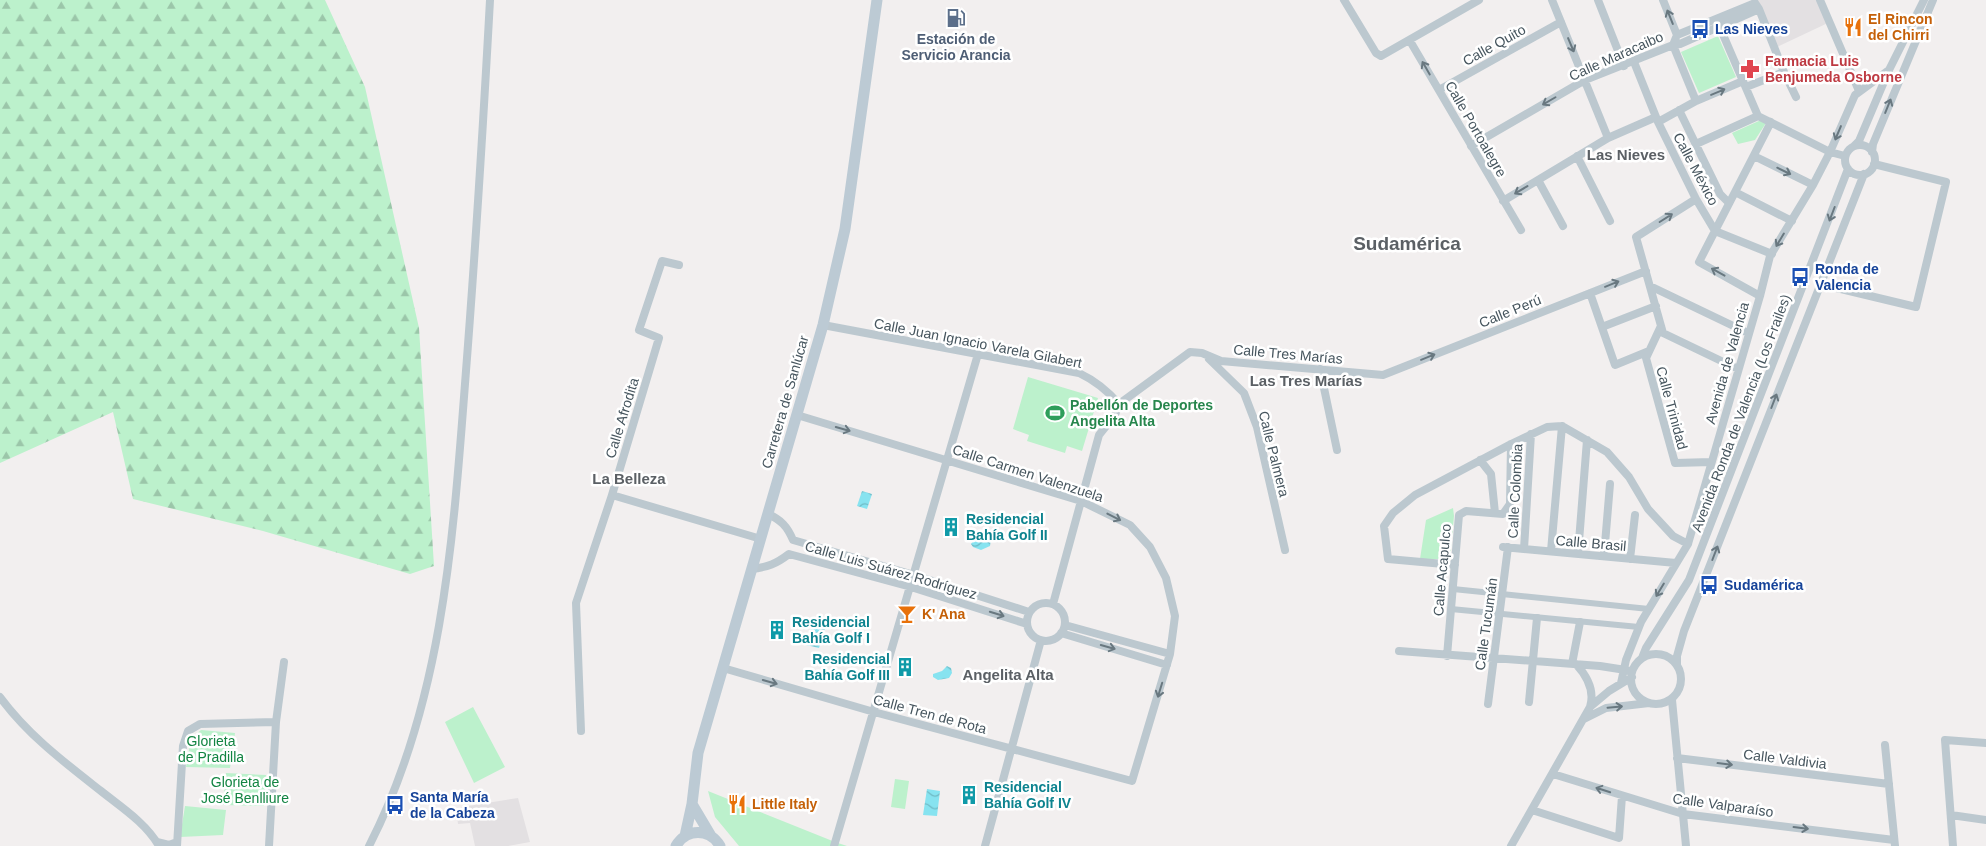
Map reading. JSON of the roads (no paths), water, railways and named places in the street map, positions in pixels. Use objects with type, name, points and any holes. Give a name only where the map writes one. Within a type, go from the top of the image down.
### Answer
[{"type":"main road","name":"Carretera de Sanlúcar","points":[[685,836],[692,804],[698,753],[823,325],[845,229],[877,0]]},
{"type":"main road","points":[[692,804],[700,821],[720,846]]},
{"type":"main road","points":[[676,846],[685,836],[698,832],[711,836]]},
{"type":"street","points":[[368,846],[390,803],[422,711],[441,615],[455,521],[476,256],[490,0]]},
{"type":"street","points":[[1344,0],[1376,53],[1381,56],[1479,0]]},
{"type":"street","points":[[1552,0],[1608,138]]},
{"type":"street","points":[[1598,0],[1624,66]]},
{"type":"street","points":[[1664,0],[1677,35]]},
{"type":"street","points":[[1820,0],[1860,91]]},
{"type":"street","points":[[1924,0],[1889,70],[1859,141],[1845,156],[1848,169],[1855,174],[1868,172],[1874,164],[1873,144],[1933,0]]},
{"type":"street","name":"Calle Maracaibo","points":[[1471,146],[1586,80],[1673,45],[1677,35],[1755,3],[1759,9]]},
{"type":"street","points":[[1696,101],[1673,45],[1680,44],[1759,9],[1796,97]]},
{"type":"street","points":[[1716,19],[1758,116],[1830,152],[1845,156]]},
{"type":"street","name":"Calle Quito","points":[[1439,90],[1562,22]]},
{"type":"street","name":"Calle Portoalegre","points":[[1410,41],[1520,230]]},
{"type":"street","name":"Calle México","points":[[1634,62],[1657,120],[1696,199],[1715,231]]},
{"type":"street","name":"Avenida de Valencia","points":[[1621,683],[1623,670],[1639,627],[1688,544],[1772,254],[1813,185],[1855,95],[1889,70]]},
{"type":"street","points":[[1503,201],[1608,138],[1657,120],[1696,101],[1784,72]]},
{"type":"street","points":[[1679,110],[1720,194],[1730,204]]},
{"type":"street","points":[[1696,144],[1758,116]]},
{"type":"street","points":[[1760,296],[1699,262],[1771,122]]},
{"type":"street","points":[[1854,146],[1862,145],[1872,152]]},
{"type":"street","points":[[1577,156],[1610,221]]},
{"type":"street","points":[[1754,156],[1813,185]]},
{"type":"street","points":[[1820,284],[1916,308],[1946,182],[1874,164]]},
{"type":"street","name":"Avenida Ronda de Valencia (Los Frailes)","points":[[1511,846],[1590,707],[1632,674],[1646,648],[1689,580],[1848,169]]},
{"type":"street","name":"Avenida Ronda de Valencia (Los Frailes)","points":[[1672,700],[1681,686],[1682,677],[1677,665],[1677,656],[1684,631],[1864,174]]},
{"type":"street","points":[[1538,180],[1563,226]]},
{"type":"street","points":[[1735,192],[1792,221]]},
{"type":"street","points":[[1696,199],[1636,236],[1663,333],[1738,369]]},
{"type":"street","points":[[1715,231],[1772,254]]},
{"type":"street","name":"Calle Afrodita","points":[[581,731],[576,603],[612,495],[659,338],[639,330],[662,261],[679,265]]},
{"type":"street","name":"Calle Perú","points":[[1383,375],[1646,271]]},
{"type":"street","points":[[1650,286],[1748,333]]},
{"type":"street","points":[[1590,293],[1615,364],[1649,352]]},
{"type":"street","points":[[1602,328],[1656,306]]},
{"type":"street","name":"Calle Juan Ignacio Varela Gilabert","points":[[823,325],[1079,373],[1094,380],[1106,389],[1119,404]]},
{"type":"street","name":"Calle Trinidad","points":[[1661,326],[1646,358],[1675,463],[1711,462]]},
{"type":"street","points":[[1053,604],[1099,435],[1115,415],[1119,404],[1190,352],[1202,352]]},
{"type":"street","name":"Calle Tres Marías","points":[[1202,352],[1221,361],[1383,375]]},
{"type":"street","name":"Calle Palmera","points":[[1202,352],[1244,393],[1257,427],[1285,550]]},
{"type":"street","points":[[834,846],[978,354]]},
{"type":"street","points":[[1320,369],[1337,450]]},
{"type":"street","name":"Calle Carmen Valenzuela","points":[[797,415],[1081,501],[1130,525],[1150,548],[1166,578],[1175,616],[1170,654],[1132,781]]},
{"type":"street","points":[[1551,551],[1562,426]]},
{"type":"street","points":[[1455,565],[1388,559],[1384,526],[1393,513],[1415,496],[1480,460],[1547,427],[1562,426],[1607,452],[1629,477],[1648,509],[1673,536],[1688,544]]},
{"type":"street","name":"Calle Colombia","points":[[1524,549],[1531,434]]},
{"type":"street","points":[[1578,554],[1587,440]]},
{"type":"street","points":[[1480,460],[1491,474],[1494,513],[1503,514],[1510,504],[1511,444]]},
{"type":"street","points":[[1604,556],[1610,484]]},
{"type":"street","points":[[612,495],[760,539]]},
{"type":"street","name":"Calle Acapulco","points":[[1447,656],[1459,514],[1466,511],[1494,513]]},
{"type":"street","name":"Calle Luis Suárez Rodríguez","points":[[768,514],[784,524],[793,540],[914,575],[1029,612]]},
{"type":"street","points":[[1630,559],[1635,515]]},
{"type":"street","points":[[789,554],[793,540]]},
{"type":"street","name":"Calle Brasil","points":[[1506,547],[1676,563]]},
{"type":"street","name":"Calle Tucumán","points":[[1488,704],[1500,614],[1506,547]]},
{"type":"street","name":"Calle Luis Suárez Rodríguez","points":[[752,569],[767,568],[789,554],[911,588],[1027,624]]},
{"type":"street","points":[[1453,589],[1649,609]]},
{"type":"street","points":[[1045,602],[1053,604],[1064,614],[1065,625],[1061,633],[1055,639],[1041,640],[1034,637],[1029,632],[1027,624],[1029,612],[1035,606],[1045,602]]},
{"type":"street","points":[[1451,609],[1639,627]]},
{"type":"street","points":[[1530,702],[1537,618]]},
{"type":"street","points":[[1574,664],[1580,622]]},
{"type":"street","points":[[1065,625],[1170,654]]},
{"type":"street","points":[[1061,633],[1167,664]]},
{"type":"street","points":[[984,846],[1041,640]]},
{"type":"street","points":[[1399,651],[1574,664],[1623,670],[1632,674],[1632,687],[1636,694],[1649,703],[1657,705],[1672,700],[1686,846]]},
{"type":"street","points":[[1642,658],[1659,654],[1667,657],[1677,665]]},
{"type":"street","points":[[269,846],[276,722],[284,662]]},
{"type":"street","points":[[1574,664],[1584,672],[1589,684],[1592,700],[1590,707]]},
{"type":"street","name":"Calle Tren de Rota","points":[[723,668],[874,712],[1132,781]]},
{"type":"street","points":[[0,697],[13,715],[38,741],[132,816],[158,844],[169,845],[177,844],[183,746],[188,731],[200,724],[276,722]]},
{"type":"street","points":[[1584,719],[1606,708],[1649,703]]},
{"type":"street","points":[[1953,846],[1945,740],[1986,742]]},
{"type":"street","points":[[1886,745],[1895,843]]},
{"type":"street","name":"Calle Valdivia","points":[[1677,758],[1889,784]]},
{"type":"street","name":"Calle Valparaíso","points":[[1553,774],[1683,814],[1895,843]]},
{"type":"street","points":[[1532,810],[1619,838],[1622,796]]},
{"type":"street","points":[[1951,816],[1986,820]]},
{"type":"water","points":[[862,491],[872,494],[867,509],[857,506]]},
{"type":"water","points":[[987,535],[991,538],[990,546],[981,550],[973,547],[971,544],[973,541],[979,541]]},
{"type":"water","name":"Residencial Bahía Golf I","points":[[814,620],[827,623],[819,648],[806,645]]},
{"type":"water","points":[[947,666],[951,668],[952,673],[949,678],[938,680],[933,677],[933,674],[942,671]]},
{"type":"water","points":[[927,789],[940,791],[937,816],[923,815]]},
{"type":"place","name":"Estación de Servicio Arancia","points":[[956,18]]},
{"type":"place","name":"El Rincon del Chirri","points":[[1853,27]]},
{"type":"place","name":"Las Nieves","points":[[1700,29]]},
{"type":"place","name":"Farmacia Luis Benjumeda Osborne","points":[[1750,69]]},
{"type":"place","name":"Ronda de Valencia","points":[[1800,277]]},
{"type":"place","name":"Pabellón de Deportes Angelita Alta","points":[[1055,413]]},
{"type":"place","name":"Residencial Bahía Golf II","points":[[951,527]]},
{"type":"place","name":"Sudamérica","points":[[1709,585]]},
{"type":"place","name":"K' Ana","points":[[907,614]]},
{"type":"place","name":"Residencial Bahía Golf I","points":[[777,630]]},
{"type":"place","name":"Residencial Bahía Golf III","points":[[905,667]]},
{"type":"place","name":"Residencial Bahía Golf IV","points":[[969,795]]},
{"type":"place","name":"Little Italy","points":[[737,804]]},
{"type":"place","name":"Santa María de la Cabeza","points":[[395,805]]},
{"type":"district","name":"Las Nieves","points":[[1626,155]]},
{"type":"district","name":"Sudamérica","points":[[1407,243]]},
{"type":"district","name":"Las Tres Marías","points":[[1306,381]]},
{"type":"district","name":"La Belleza","points":[[629,479]]},
{"type":"district","name":"Angelita Alta","points":[[1008,675]]},
{"type":"park label","name":"Glorieta de Pradilla","points":[[211,750]]},
{"type":"park label","name":"Glorieta de José Benlliure","points":[[245,790]]}]
